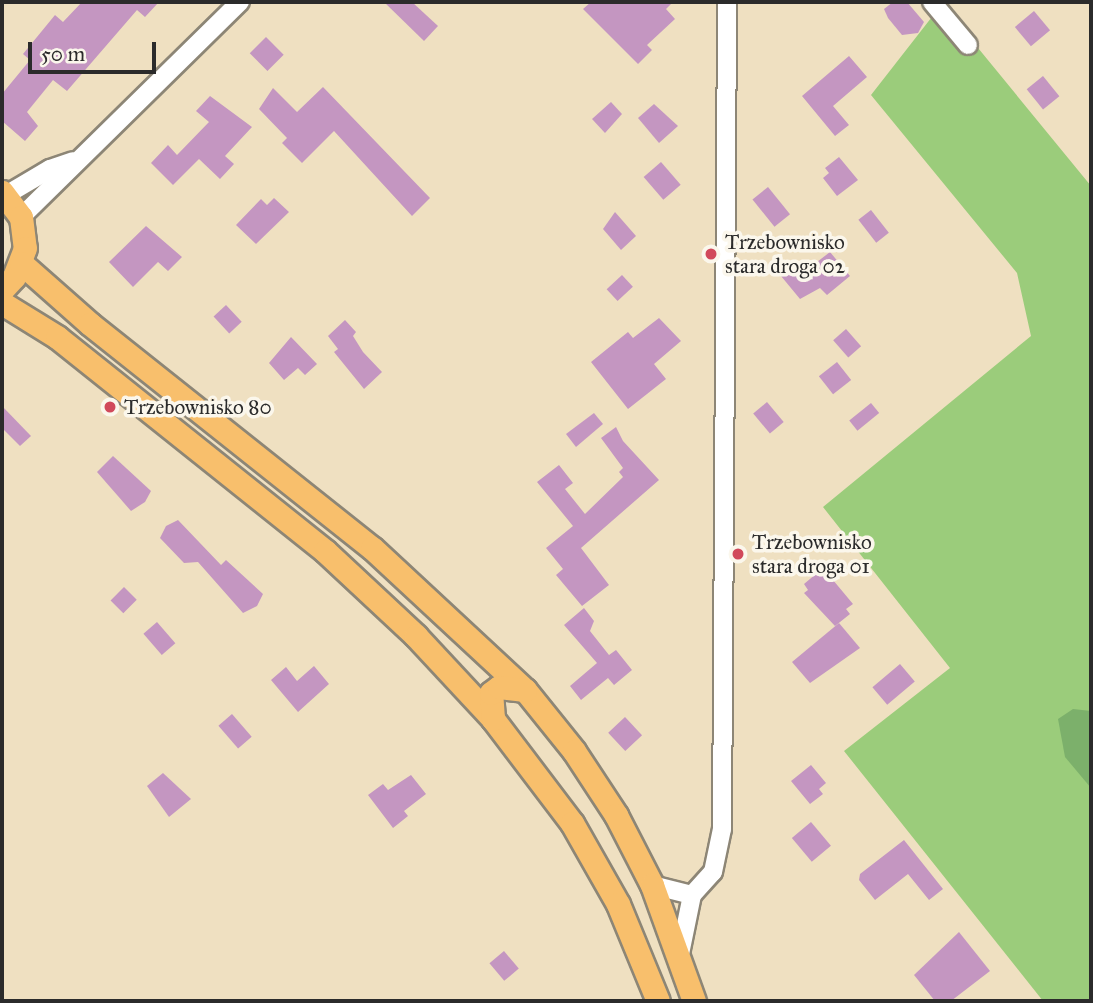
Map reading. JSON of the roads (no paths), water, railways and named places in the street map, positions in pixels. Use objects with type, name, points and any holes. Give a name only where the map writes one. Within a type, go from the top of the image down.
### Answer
[{"type":"main road","points":[[2,290],[21,263],[25,248],[21,217],[4,194]]},
{"type":"main road","points":[[21,263],[82,317],[372,548],[525,690],[593,777],[652,885],[680,954],[694,1001]]},
{"type":"main road","points":[[2,303],[57,337],[325,551],[416,636],[493,719],[572,822],[618,904],[658,1001]]},
{"type":"main road","points":[[493,719],[491,693],[499,687],[525,690]]},
{"type":"street","points":[[21,217],[73,162],[240,2]]},
{"type":"street","points":[[680,954],[692,895],[713,872],[722,829],[727,2]]},
{"type":"street","points":[[932,2],[968,45]]},
{"type":"street","points":[[4,194],[50,169],[73,162]]},
{"type":"street","points":[[652,885],[692,895]]},
{"type":"place","name":"Trzebownisko stara droga 02","points":[[711,254]]},
{"type":"place","name":"Trzebownisko 80","points":[[110,407]]},
{"type":"place","name":"Trzebownisko stara droga 01","points":[[738,554]]}]
